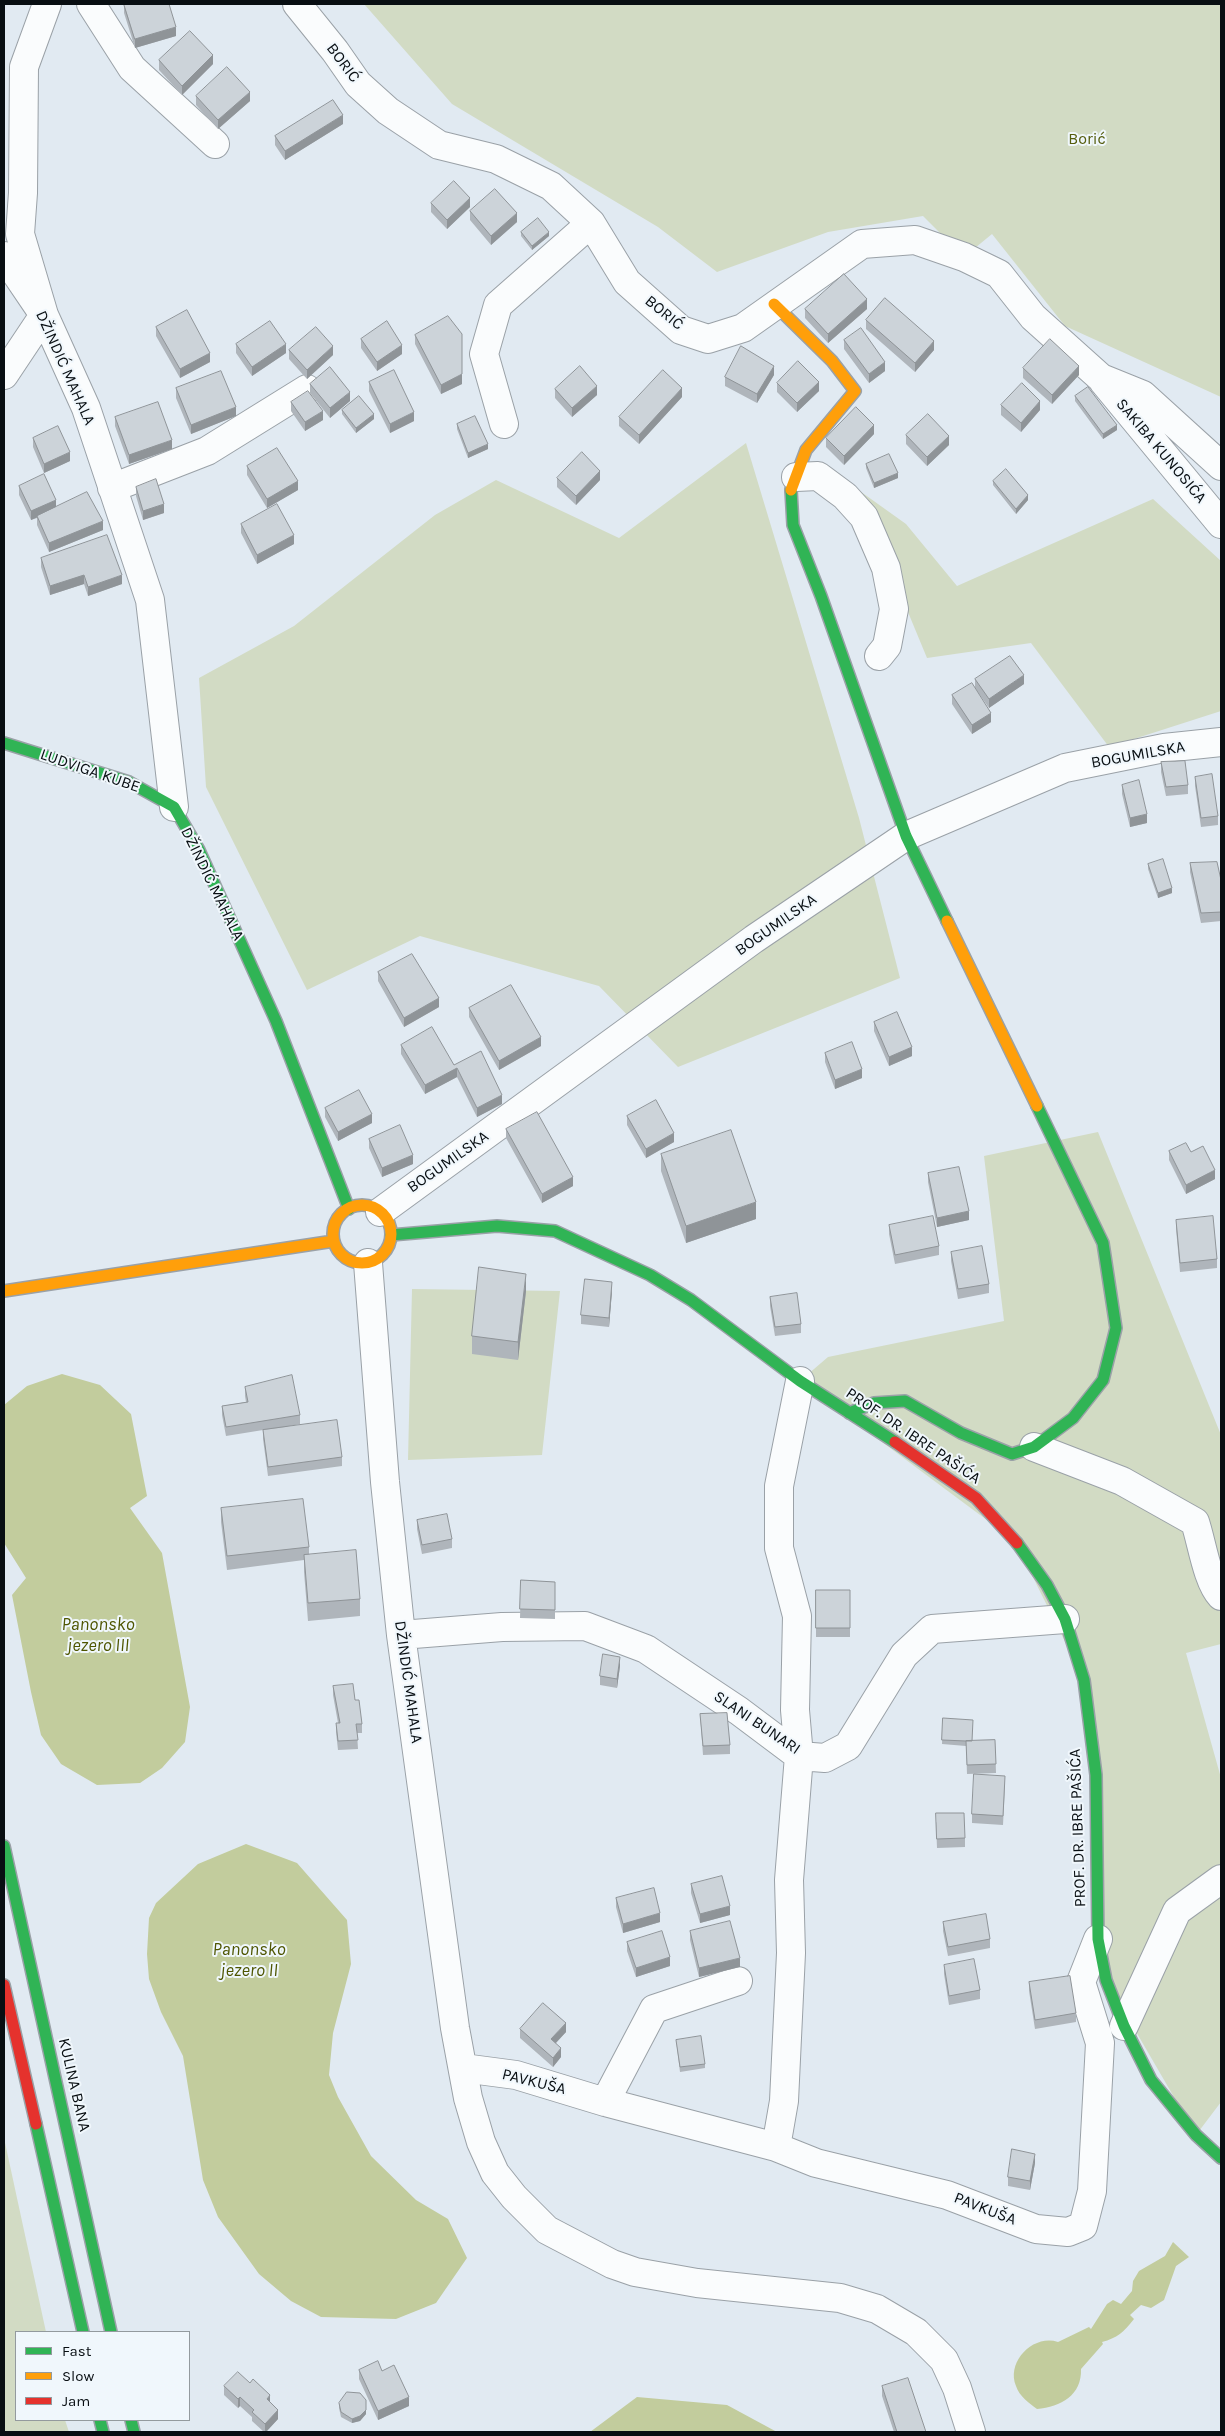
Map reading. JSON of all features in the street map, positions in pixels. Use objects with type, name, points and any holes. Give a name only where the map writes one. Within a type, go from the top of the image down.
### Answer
[{"type":"street","points":[[4,375],[44,315],[20,234],[23,193],[24,67],[47,4]]},
{"type":"street","points":[[92,4],[132,68],[215,144]]},
{"type":"street","name":"BORIĆ","points":[[297,4],[335,51],[358,84],[388,111],[439,145],[496,159],[551,186],[592,222],[627,282],[682,330],[708,339],[743,328],[774,304],[862,244],[915,240],[964,257],[999,274],[1033,316],[1100,378],[1144,395],[1221,466]]},
{"type":"street","points":[[504,424],[484,354],[498,305],[592,222]]},
{"type":"street","name":"DŽINDIĆ MAHALA","points":[[4,256],[44,315],[86,408],[150,600],[174,807],[200,850],[276,1021],[349,1209]]},
{"type":"street","points":[[774,304],[832,361],[855,391],[806,450],[791,490],[792,525],[821,596],[906,836],[1103,1243],[1116,1328],[1103,1380],[1073,1418],[1034,1447],[1012,1454],[961,1433],[905,1401],[874,1403],[849,1413]]},
{"type":"street","name":"SAKIBA KUNOSIĆA","points":[[1100,378],[1221,524]]},
{"type":"street","points":[[112,488],[208,450],[307,390]]},
{"type":"street","points":[[796,477],[818,476],[845,496],[864,517],[886,568],[894,609],[887,646],[879,656]]},
{"type":"street","name":"BOGUMILSKA","points":[[385,1223],[754,939],[906,836],[1065,768],[1164,748],[1221,742]]},
{"type":"street","name":"LUDVIGA KUBE","points":[[4,743],[129,782],[174,807]]},
{"type":"street","points":[[363,1206],[385,1223],[384,1253],[368,1263],[349,1260],[341,1254],[334,1241],[334,1227],[338,1218],[349,1209],[363,1206]]},
{"type":"street","name":"PROF. DR. IBRE PAŠIĆA","points":[[385,1223],[497,1226],[555,1231],[650,1275],[691,1300],[800,1381],[928,1463],[976,1498],[1015,1541],[1047,1585],[1065,1619],[1084,1680],[1096,1775],[1098,1939],[1106,1980],[1124,2026],[1152,2080],[1196,2135],[1221,2158]]},
{"type":"street","points":[[4,1291],[334,1241]]},
{"type":"street","name":"DŽINDIĆ MAHALA","points":[[368,1263],[385,1482],[402,1635],[455,2028],[468,2098],[481,2142],[495,2173],[514,2197],[547,2230],[612,2264],[635,2272],[697,2283],[840,2298],[877,2309],[916,2332],[944,2360],[957,2388],[971,2432]]},
{"type":"street","points":[[776,2147],[784,2101],[791,1953],[789,1880],[799,1756],[795,1710],[796,1616],[779,1548],[779,1486],[800,1381]]},
{"type":"street","points":[[1034,1447],[1122,1481],[1195,1522],[1209,1573],[1216,1590],[1221,1596]]},
{"type":"street","name":"SLANI BUNARI","points":[[402,1635],[502,1627],[585,1626],[646,1649],[739,1710],[799,1756],[825,1758],[848,1746],[904,1655],[932,1629],[1065,1619]]},
{"type":"street","name":"KULINA BANA","points":[[4,1846],[111,2331]]},
{"type":"street","points":[[1124,2026],[1177,1912],[1221,1879]]},
{"type":"street","name":"PAVKUŠA","points":[[463,2068],[516,2075],[605,2102],[776,2147],[816,2163],[947,2195],[1036,2229],[1068,2232],[1083,2226],[1092,2191],[1100,2043],[1082,1982],[1098,1939]]},
{"type":"street","points":[[605,2102],[654,2009],[738,1981]]},
{"type":"street","points":[[4,1985],[83,2331]]},
{"type":"green space","name":"Borić","points":[[364,4],[1221,4],[1221,397],[1065,326],[992,234],[964,257],[923,216],[828,232],[717,272],[658,227],[452,104]]},
{"type":"green space","points":[[746,443],[859,818],[900,978],[678,1067],[599,986],[420,936],[307,990],[206,787],[199,678],[294,626],[435,515],[496,480],[619,538]]},
{"type":"green space","points":[[857,489],[906,524],[957,586],[1153,499],[1221,561],[1221,711],[1109,747],[1031,643],[927,658]]},
{"type":"green space","points":[[1098,1132],[1221,1435],[1221,1644],[1186,1653],[1221,1778],[1221,2102],[1196,2135],[1106,1980],[1084,1680],[1015,1541],[800,1381],[828,1357],[1004,1321],[984,1156]]},
{"type":"green space","points":[[412,1289],[560,1291],[542,1455],[408,1460]]},
{"type":"green space","points":[[4,2138],[46,2331],[15,2331],[15,2421],[65,2421],[69,2432],[4,2432]]},
{"type":"water","name":"Panonsko jezero III","points":[[62,1374],[100,1385],[131,1414],[147,1496],[130,1508],[162,1553],[190,1707],[185,1742],[162,1768],[140,1783],[97,1785],[61,1764],[41,1735],[12,1595],[26,1578],[4,1543],[4,1405],[27,1386]]},
{"type":"water","name":"Panonsko jezero II","points":[[246,1844],[297,1863],[347,1920],[351,1964],[333,2033],[329,2075],[338,2097],[371,2156],[416,2200],[448,2219],[467,2258],[436,2303],[396,2319],[321,2317],[291,2301],[259,2274],[218,2217],[203,2180],[183,2056],[161,2012],[149,1979],[147,1954],[149,1918],[156,1903],[198,1864]]},
{"type":"water","points":[[1173,2242],[1189,2257],[1176,2266],[1164,2300],[1151,2308],[1141,2305],[1130,2315],[1134,2319],[1123,2331],[1112,2339],[1102,2342],[1103,2344],[1081,2369],[1078,2386],[1068,2398],[1054,2406],[1037,2409],[1025,2399],[1017,2390],[1014,2377],[1018,2359],[1024,2352],[1039,2342],[1058,2342],[1089,2327],[1091,2329],[1107,2304],[1113,2300],[1121,2304],[1132,2291],[1133,2281],[1139,2271],[1165,2256]]},
{"type":"water","points":[[637,2397],[727,2405],[777,2432],[590,2432]]},
{"type":"building","points":[[124,4],[169,4],[176,27],[135,39]]},
{"type":"building","points":[[190,31],[213,55],[182,86],[159,60]]},
{"type":"building","points":[[227,67],[250,92],[218,120],[196,96]]},
{"type":"building","points":[[333,100],[343,115],[285,151],[275,136]]},
{"type":"building","points":[[454,181],[470,198],[447,220],[431,203]]},
{"type":"building","points":[[495,189],[517,213],[491,236],[470,211]]},
{"type":"building","points":[[538,218],[549,232],[532,246],[521,232]]},
{"type":"building","points":[[844,274],[867,299],[828,334],[805,309]]},
{"type":"building","points":[[885,298],[934,341],[915,363],[866,320]]},
{"type":"building","points":[[187,310],[210,353],[180,369],[156,327]]},
{"type":"building","points":[[448,316],[462,334],[462,374],[441,385],[415,335]]},
{"type":"building","points":[[270,321],[286,344],[252,367],[236,344]]},
{"type":"building","points":[[387,321],[402,345],[377,362],[361,339]]},
{"type":"building","points":[[316,327],[333,346],[307,370],[289,350]]},
{"type":"building","points":[[861,328],[885,362],[869,374],[844,340]]},
{"type":"building","points":[[1050,339],[1079,366],[1052,395],[1023,368]]},
{"type":"building","points":[[741,346],[774,366],[757,394],[725,377]]},
{"type":"building","points":[[798,361],[819,382],[797,403],[777,383]]},
{"type":"building","points":[[580,366],[597,386],[572,408],[555,389]]},
{"type":"building","points":[[330,367],[350,392],[330,408],[310,384]]},
{"type":"building","points":[[394,370],[414,412],[390,424],[369,382]]},
{"type":"building","points":[[663,370],[682,388],[639,435],[619,417]]},
{"type":"building","points":[[221,371],[236,407],[191,425],[176,388]]},
{"type":"building","points":[[1022,383],[1040,401],[1021,423],[1001,405]]},
{"type":"building","points":[[1088,387],[1117,425],[1103,434],[1075,396]]},
{"type":"building","points":[[308,391],[323,411],[305,422],[291,402]]},
{"type":"building","points":[[359,396],[374,414],[356,428],[342,410]]},
{"type":"building","points":[[158,402],[172,440],[129,455],[115,417]]},
{"type":"building","points":[[856,407],[874,425],[844,456],[826,438]]},
{"type":"building","points":[[928,414],[949,436],[927,457],[906,435]]},
{"type":"building","points":[[475,416],[488,444],[468,453],[457,424]]},
{"type":"building","points":[[58,426],[70,452],[44,464],[33,438]]},
{"type":"building","points":[[277,448],[298,481],[267,499],[247,466]]},
{"type":"building","points":[[582,452],[600,471],[576,496],[557,478]]},
{"type":"building","points":[[889,454],[898,473],[874,483],[866,464]]},
{"type":"building","points":[[1006,469],[1028,495],[1016,509],[993,481]]},
{"type":"building","points":[[44,474],[56,500],[31,511],[19,486]]},
{"type":"building","points":[[156,479],[164,504],[143,511],[136,487]]},
{"type":"building","points":[[87,492],[103,521],[49,543],[37,516]]},
{"type":"building","points":[[277,504],[294,535],[257,555],[241,524]]},
{"type":"building","points":[[107,535],[122,575],[88,587],[84,575],[50,586],[41,558]]},
{"type":"building","points":[[1010,656],[1024,675],[989,699],[975,679]]},
{"type":"building","points":[[972,683],[991,713],[972,725],[952,695]]},
{"type":"building","points":[[1185,761],[1188,785],[1166,787],[1161,762]]},
{"type":"building","points":[[1212,774],[1218,816],[1201,818],[1195,777]]},
{"type":"building","points":[[1139,780],[1147,814],[1130,818],[1122,785]]},
{"type":"building","points":[[1163,859],[1172,888],[1158,893],[1148,864]]},
{"type":"building","points":[[1217,862],[1221,880],[1221,912],[1201,913],[1190,863]]},
{"type":"building","points":[[412,954],[439,998],[404,1018],[378,972]]},
{"type":"building","points":[[511,985],[541,1037],[499,1061],[469,1008]]},
{"type":"building","points":[[897,1012],[912,1047],[889,1057],[874,1022]]},
{"type":"building","points":[[432,1027],[454,1065],[481,1051],[502,1095],[477,1108],[457,1068],[425,1085],[401,1045]]},
{"type":"building","points":[[852,1042],[862,1069],[835,1080],[825,1053]]},
{"type":"building","points":[[359,1090],[372,1114],[338,1132],[325,1108]]},
{"type":"building","points":[[656,1100],[674,1133],[646,1149],[627,1116]]},
{"type":"building","points":[[537,1112],[573,1177],[542,1194],[506,1129]]},
{"type":"building","points":[[400,1125],[413,1155],[382,1168],[369,1139]]},
{"type":"building","points":[[731,1130],[756,1202],[686,1226],[661,1154]]},
{"type":"building","points":[[1186,1143],[1191,1152],[1203,1146],[1215,1170],[1186,1185],[1169,1151]]},
{"type":"building","points":[[959,1167],[969,1211],[937,1218],[928,1173]]},
{"type":"building","points":[[933,1216],[939,1246],[895,1255],[889,1225]]},
{"type":"building","points":[[1213,1216],[1217,1259],[1180,1263],[1176,1220]]},
{"type":"building","points":[[982,1246],[989,1284],[958,1289],[951,1252]]},
{"type":"building","points":[[479,1267],[526,1274],[518,1342],[472,1336]]},
{"type":"building","points":[[585,1279],[612,1282],[609,1318],[581,1315]]},
{"type":"building","points":[[797,1293],[801,1324],[775,1327],[770,1297]]},
{"type":"building","points":[[292,1375],[300,1415],[226,1427],[222,1406],[248,1402],[245,1387]]},
{"type":"building","points":[[337,1420],[342,1457],[268,1467],[263,1430]]},
{"type":"building","points":[[303,1499],[309,1547],[227,1556],[221,1508]]},
{"type":"building","points":[[447,1514],[452,1539],[422,1545],[417,1520]]},
{"type":"building","points":[[356,1550],[360,1599],[308,1603],[304,1555]]},
{"type":"building","points":[[521,1580],[555,1582],[555,1610],[520,1609]]},
{"type":"building","points":[[816,1590],[850,1590],[850,1628],[816,1628]]},
{"type":"building","points":[[603,1654],[620,1657],[617,1679],[600,1676]]},
{"type":"building","points":[[353,1684],[355,1700],[359,1700],[362,1724],[356,1724],[358,1740],[338,1741],[336,1723],[340,1723],[333,1686]]},
{"type":"building","points":[[727,1713],[730,1745],[703,1746],[700,1714]]},
{"type":"building","points":[[943,1718],[973,1720],[972,1741],[942,1740]]},
{"type":"building","points":[[995,1740],[996,1764],[967,1765],[966,1741]]},
{"type":"building","points":[[974,1774],[1005,1776],[1003,1816],[972,1814]]},
{"type":"building","points":[[936,1813],[964,1813],[965,1838],[937,1839]]},
{"type":"building","points":[[722,1876],[730,1906],[700,1914],[691,1884]]},
{"type":"building","points":[[654,1888],[660,1913],[623,1924],[616,1898]]},
{"type":"building","points":[[986,1914],[990,1939],[948,1947],[943,1922]]},
{"type":"building","points":[[730,1921],[740,1958],[699,1968],[690,1931]]},
{"type":"building","points":[[662,1931],[670,1957],[636,1968],[627,1942]]},
{"type":"building","points":[[974,1959],[980,1990],[949,1996],[944,1965]]},
{"type":"building","points":[[1070,1976],[1076,2013],[1035,2020],[1029,1982]]},
{"type":"building","points":[[543,2003],[566,2023],[551,2039],[561,2048],[553,2058],[520,2029]]},
{"type":"building","points":[[701,2036],[705,2064],[680,2067],[676,2040]]},
{"type":"building","points":[[1012,2149],[1035,2154],[1030,2181],[1008,2177]]},
{"type":"building","points":[[378,2361],[382,2371],[394,2365],[409,2397],[378,2411],[359,2370]]},
{"type":"building","points":[[238,2372],[250,2383],[253,2379],[270,2395],[267,2399],[278,2410],[265,2424],[240,2397],[238,2399],[224,2386]]},
{"type":"building","points":[[908,2378],[926,2432],[897,2432],[882,2386]]},
{"type":"building","points":[[347,2392],[360,2393],[366,2400],[366,2410],[360,2416],[352,2419],[341,2412],[339,2403]]},
{"type":"traffic: fast","points":[[791,490],[793,525],[821,596],[906,836],[947,921]]},
{"type":"traffic: fast","points":[[4,743],[129,782],[174,807],[199,850],[276,1021],[349,1209]]},
{"type":"traffic: fast","points":[[849,1413],[874,1403],[905,1401],[961,1433],[1012,1454],[1034,1447],[1073,1418],[1103,1380],[1116,1328],[1103,1243],[1037,1106]]},
{"type":"traffic: fast","points":[[391,1235],[497,1226],[555,1231],[650,1275],[691,1300],[800,1381],[895,1442]]},
{"type":"traffic: fast","points":[[1017,1543],[1047,1585],[1065,1619],[1084,1680],[1096,1775],[1098,1939],[1106,1980],[1124,2026],[1151,2080],[1196,2135],[1221,2158]]},
{"type":"traffic: fast","points":[[4,1846],[111,2331]]},
{"type":"traffic: fast","points":[[36,2124],[83,2331]]},
{"type":"traffic: fast","points":[[100,2421],[103,2432]]},
{"type":"traffic: fast","points":[[131,2421],[134,2432]]},
{"type":"traffic: slow","points":[[774,304],[832,361],[855,391],[806,450],[791,490]]},
{"type":"traffic: slow","points":[[947,921],[1037,1106]]},
{"type":"traffic: slow","points":[[362,1205],[378,1210],[386,1218],[391,1234],[386,1250],[378,1258],[362,1263],[346,1258],[338,1250],[333,1234],[338,1218],[346,1210],[362,1205]]},
{"type":"traffic: slow","points":[[4,1291],[334,1241]]},
{"type":"traffic: jam","points":[[895,1442],[976,1498],[1017,1543]]},
{"type":"traffic: jam","points":[[4,1985],[36,2124]]}]
